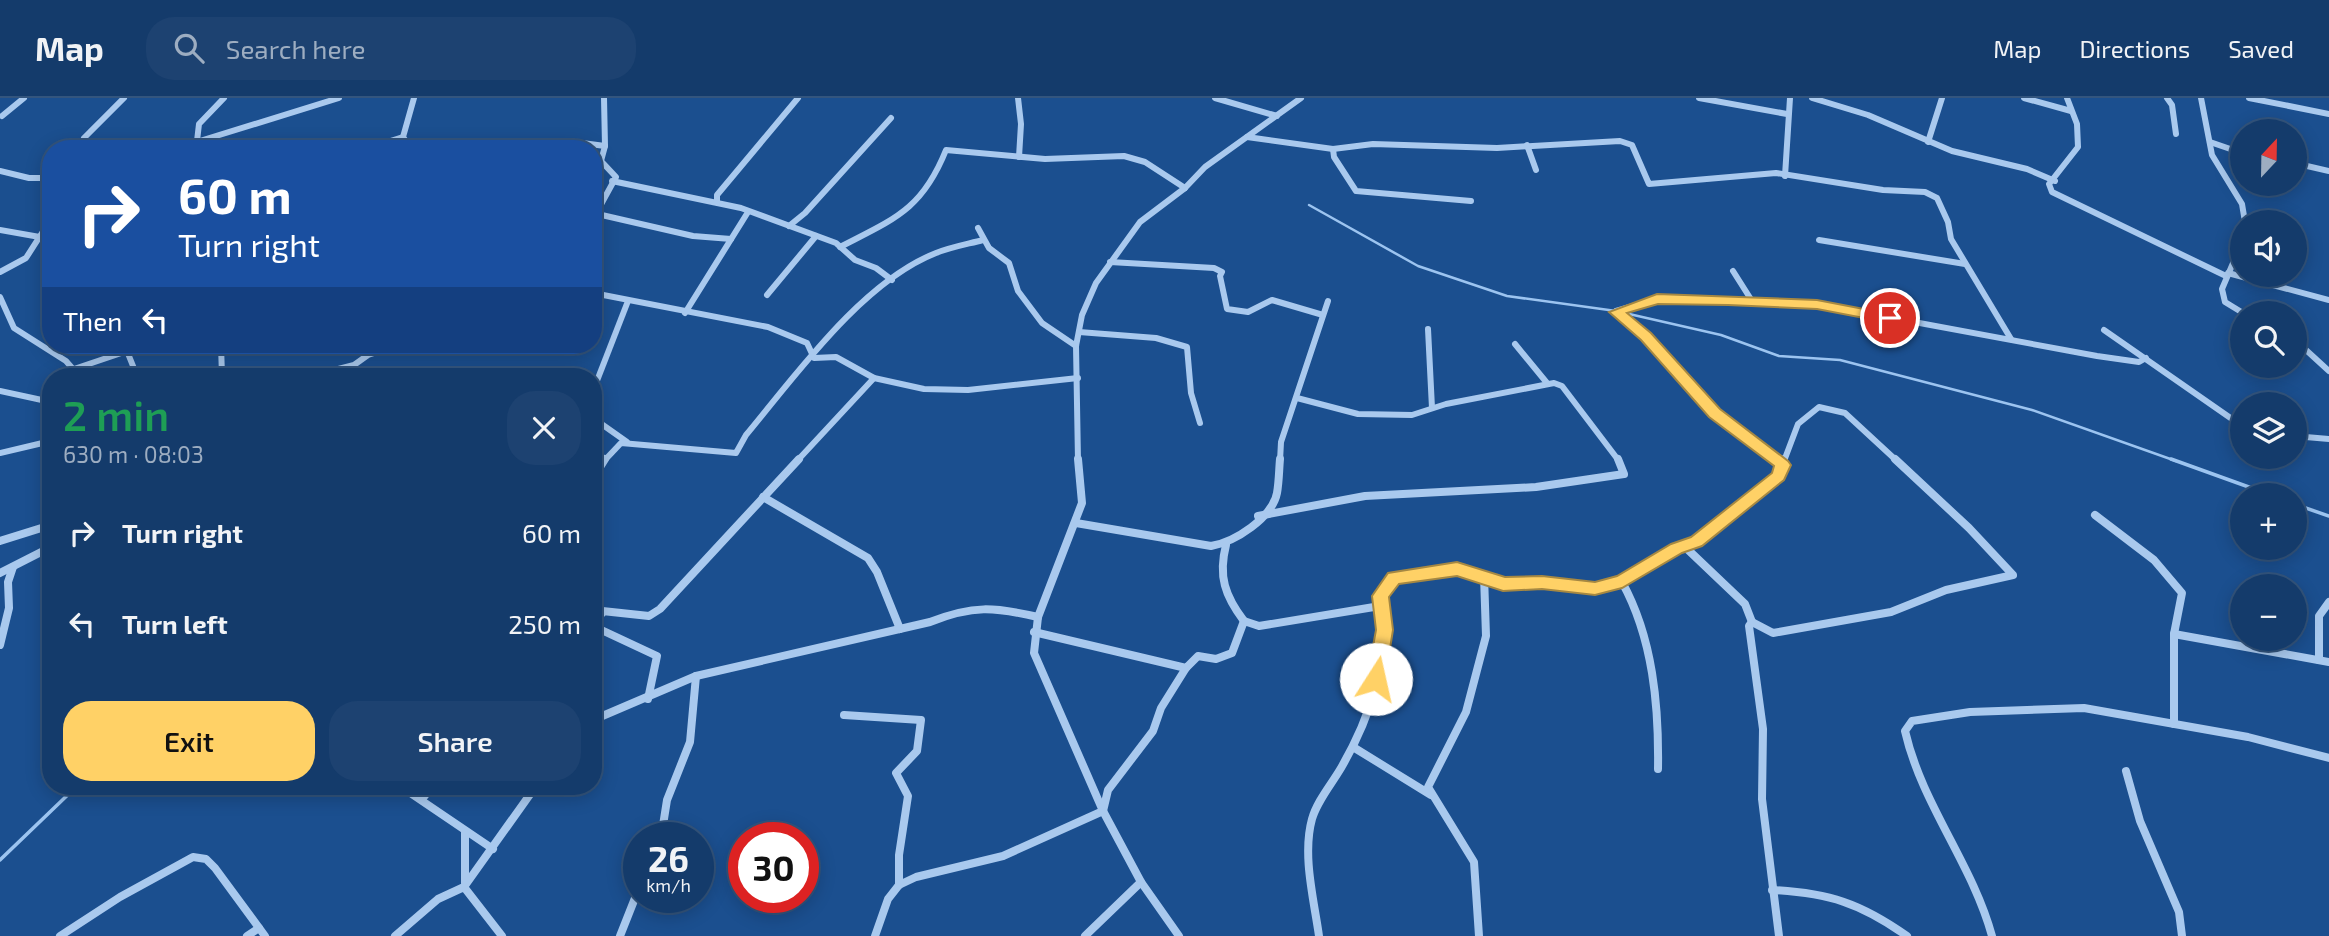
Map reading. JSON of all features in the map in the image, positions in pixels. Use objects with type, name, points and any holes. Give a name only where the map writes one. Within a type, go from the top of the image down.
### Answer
[{"type":"street","points":[[2,116],[24,98]]},
{"type":"street","points":[[84,138],[124,98]]},
{"type":"street","points":[[197,140],[199,124],[224,98]]},
{"type":"street","points":[[200,140],[324,100],[339,98]]},
{"type":"street","points":[[405,140],[403,137],[414,98]]},
{"type":"street","points":[[602,157],[605,146],[604,98]]},
{"type":"street","points":[[717,202],[717,195],[798,98]]},
{"type":"street","points":[[1018,98],[1021,124],[1019,157]]},
{"type":"street","points":[[1215,98],[1277,116]]},
{"type":"street","points":[[1179,936],[1141,881],[1103,811],[1069,739],[1034,653],[1034,632],[1082,503],[1076,438],[1076,346],[1087,301],[1110,262],[1140,222],[1185,188],[1205,167],[1301,98]]},
{"type":"street","points":[[1699,98],[1787,114]]},
{"type":"street","points":[[1785,176],[1790,98]]},
{"type":"street","points":[[1812,98],[1868,115],[1952,151],[2027,169],[2055,181]]},
{"type":"street","points":[[1928,142],[1936,128],[1942,98]]},
{"type":"street","points":[[2024,98],[2071,111]]},
{"type":"street","points":[[2067,98],[2077,124],[2078,147],[2049,188],[2056,196],[2227,274],[2329,300]]},
{"type":"street","points":[[2167,98],[2176,134]]},
{"type":"street","points":[[2202,98],[2199,100],[2212,155],[2243,210]]},
{"type":"street","points":[[2249,98],[2329,114]]},
{"type":"street","points":[[789,226],[805,213],[891,118]]},
{"type":"street","points":[[394,140],[403,137]]},
{"type":"street","points":[[1247,137],[1332,149],[1380,144],[1489,148],[1627,142],[1632,145],[1649,184],[1776,173],[1933,195],[1948,222],[1951,239],[2011,339]]},
{"type":"street","points":[[2210,142],[2230,149]]},
{"type":"street","points":[[1527,145],[1536,170]]},
{"type":"street","points":[[1332,149],[1334,157],[1356,191],[1471,201]]},
{"type":"street","points":[[840,247],[907,212],[935,178],[946,150],[1063,160],[1124,156],[1145,162],[1185,188]]},
{"type":"street","points":[[602,162],[616,177],[602,200]]},
{"type":"street","points":[[2307,166],[2329,171]]},
{"type":"street","points":[[0,171],[29,178],[42,178]]},
{"type":"street","points":[[612,181],[717,202],[789,226],[840,247],[855,260],[876,268],[892,280]]},
{"type":"street","points":[[685,313],[748,212]]},
{"type":"street","points":[[602,217],[694,236],[731,239]]},
{"type":"street","points":[[978,228],[983,240],[1009,263],[1018,290],[1042,323],[1076,346]]},
{"type":"street","points":[[0,230],[40,239]]},
{"type":"street","points":[[0,272],[26,258],[42,235]]},
{"type":"street","points":[[767,295],[816,236]]},
{"type":"street","points":[[602,424],[628,443],[700,452],[736,453],[746,435],[814,358],[839,325],[892,280],[935,253],[983,240]]},
{"type":"street","points":[[1819,240],[1965,264]]},
{"type":"street","points":[[1110,262],[1214,268],[1222,272],[1220,276],[1227,309],[1248,312],[1272,300],[1323,316]]},
{"type":"street","points":[[2230,268],[2222,296],[2230,305]]},
{"type":"street","points":[[1733,271],[1752,301]]},
{"type":"street","points":[[602,295],[768,327],[807,343],[814,358]]},
{"type":"street","points":[[0,297],[14,328],[42,347]]},
{"type":"street","points":[[1783,465],[1715,413],[1646,336],[1616,312],[1657,299],[1817,304],[2097,356],[2139,362],[2146,358]]},
{"type":"street","points":[[602,368],[628,301]]},
{"type":"street","points":[[1328,301],[1281,442],[1277,495],[1226,545],[1221,559],[1223,594],[1244,621],[1259,626],[1380,606]]},
{"type":"street","points":[[1428,329],[1431,360],[1428,378],[1432,408]]},
{"type":"street","points":[[2104,330],[2230,418]]},
{"type":"street","points":[[1079,332],[1156,338],[1187,346],[1191,393],[1200,423]]},
{"type":"street","points":[[1515,344],[1547,383]]},
{"type":"street","points":[[2307,351],[2329,371]]},
{"type":"street","points":[[52,354],[73,368]]},
{"type":"street","points":[[77,368],[118,354]]},
{"type":"street","points":[[342,368],[354,365],[371,354]]},
{"type":"street","points":[[814,358],[836,357],[874,378],[924,389],[968,390],[1078,378]]},
{"type":"street","points":[[603,612],[649,616],[660,609],[874,378]]},
{"type":"street","points":[[1258,516],[1365,496],[1536,486],[1624,474],[1619,461],[1562,386],[1547,383],[1432,408],[1412,415],[1358,414],[1297,398]]},
{"type":"street","points":[[0,391],[42,400]]},
{"type":"street","points":[[1319,936],[1309,838],[1311,819],[1353,747],[1372,704],[1385,630],[1380,596],[1394,578],[1447,569],[1484,575],[1503,584],[1542,583],[1595,589],[1622,582],[1683,545],[1696,541],[1768,487],[1778,476],[1791,437],[1808,413],[1819,407],[1845,413],[1969,527],[2013,575],[1997,581],[1946,590],[1891,611],[1773,633],[1752,622],[1745,604],[1683,545]]},
{"type":"street","points":[[2307,437],[2329,439]]},
{"type":"street","points":[[0,453],[42,443]]},
{"type":"street","points":[[602,464],[610,451],[628,443]]},
{"type":"street","points":[[763,497],[868,558],[877,572],[900,629]]},
{"type":"street","points":[[2095,515],[2173,578],[2182,593],[2174,634],[2174,724]]},
{"type":"street","points":[[1076,523],[1226,545]]},
{"type":"street","points":[[0,541],[42,528]]},
{"type":"street","points":[[0,573],[42,552]]},
{"type":"street","points":[[0,645],[9,608],[8,582],[13,567]]},
{"type":"street","points":[[1479,936],[1475,862],[1428,787],[1466,712],[1486,636],[1484,575]]},
{"type":"street","points":[[1622,582],[1637,607],[1645,641],[1659,745],[1658,769]]},
{"type":"street","points":[[2319,660],[2319,616],[2329,603]]},
{"type":"street","points":[[602,717],[696,676],[930,622],[965,608],[984,605],[1038,617]]},
{"type":"street","points":[[1103,811],[1108,790],[1153,731],[1161,708],[1186,668],[1198,656],[1216,659],[1232,653],[1244,621]]},
{"type":"street","points":[[1752,622],[1748,632],[1763,729],[1762,799],[1779,936]]},
{"type":"street","points":[[602,630],[657,656],[648,699]]},
{"type":"street","points":[[1034,632],[1186,668]]},
{"type":"street","points":[[2174,634],[2287,652],[2329,662]]},
{"type":"street","points":[[664,822],[667,800],[690,742],[696,676]]},
{"type":"street","points":[[1992,936],[1987,910],[1978,890],[1920,786],[1906,742],[1907,724],[1925,717],[1970,712],[2084,708],[2248,737],[2329,758]]},
{"type":"street","points":[[844,715],[921,720],[917,751],[896,774],[908,796],[899,855],[900,885]]},
{"type":"street","points":[[1353,747],[1431,795]]},
{"type":"street","points":[[2126,771],[2140,821],[2179,912],[2182,936]]},
{"type":"street","points":[[415,795],[493,849]]},
{"type":"street","points":[[422,799],[425,795]]},
{"type":"street","points":[[395,936],[444,895],[464,887],[530,795]]},
{"type":"street","points":[[876,936],[888,899],[900,885],[916,877],[1003,856],[1103,811]]},
{"type":"street","points":[[465,831],[463,845],[467,873],[464,887],[502,936]]},
{"type":"street","points":[[60,936],[120,897],[193,857],[206,859],[215,868],[262,932],[247,936]]},
{"type":"street","points":[[1085,936],[1141,881]]},
{"type":"street","points":[[1772,890],[1821,893],[1854,902],[1907,936]]},
{"type":"street","points":[[620,936],[629,913]]},
{"type":"waterway","points":[[1309,205],[1418,266],[1507,296],[1616,311],[1721,335],[1779,356],[1840,360],[2032,410],[2176,461]]},
{"type":"waterway","points":[[2171,459],[2238,483]]},
{"type":"waterway","points":[[2307,508],[2329,516]]},
{"type":"waterway","points":[[0,860],[68,795]]},
{"type":"route","points":[[1376,679],[1385,630],[1380,596],[1394,578],[1457,569],[1484,575],[1503,584],[1542,583],[1595,589],[1622,582],[1677,548],[1696,541],[1768,487],[1778,476],[1783,465],[1715,413],[1646,336],[1616,312],[1657,299],[1817,304],[1890,318]]}]
